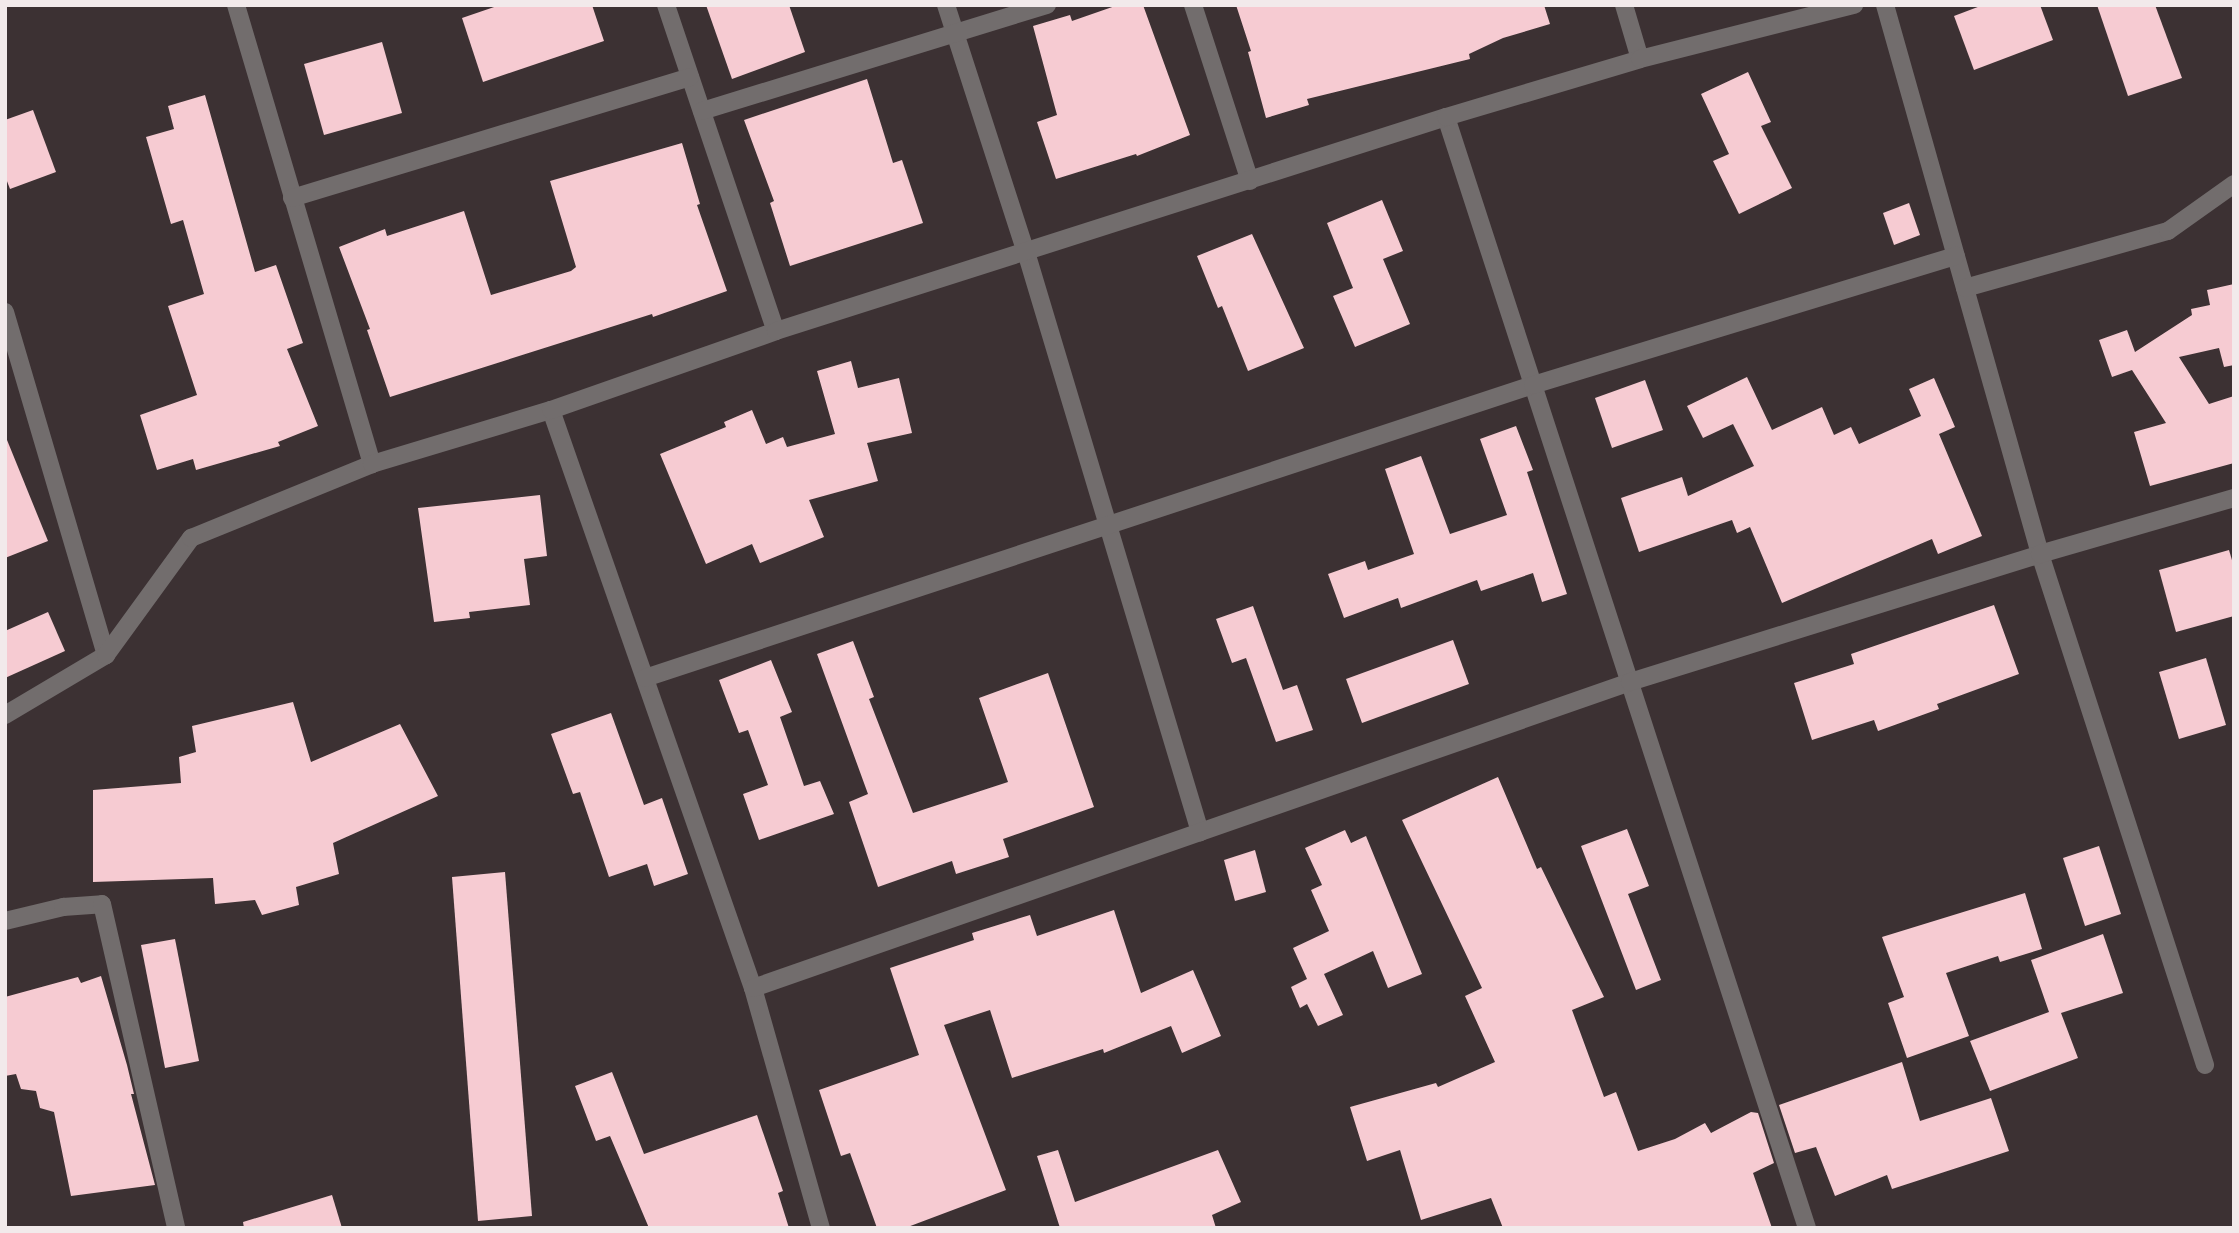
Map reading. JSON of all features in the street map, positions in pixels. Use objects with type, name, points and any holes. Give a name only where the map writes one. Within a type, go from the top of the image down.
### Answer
[{"type":"street","points":[[236,5],[372,464]]},
{"type":"street","points":[[666,5],[776,331]]},
{"type":"street","points":[[946,5],[1026,252],[1200,832]]},
{"type":"street","points":[[702,111],[1047,5]]},
{"type":"street","points":[[1193,5],[1250,181]]},
{"type":"street","points":[[1624,5],[1640,59]]},
{"type":"street","points":[[5,715],[106,655],[191,537],[372,464],[551,410],[776,331],[1446,117],[1640,59],[1854,5]]},
{"type":"street","points":[[1885,5],[2040,554],[2204,1065]]},
{"type":"street","points":[[292,198],[690,77]]},
{"type":"street","points":[[1446,117],[1807,1228]]},
{"type":"street","points":[[1965,288],[2168,231],[2234,184]]},
{"type":"street","points":[[645,678],[1533,385],[1956,256]]},
{"type":"street","points":[[5,312],[106,655]]},
{"type":"street","points":[[551,410],[753,988],[821,1228]]},
{"type":"street","points":[[753,988],[1630,682],[2040,554],[2234,498]]},
{"type":"street","points":[[5,921],[63,907],[102,904],[176,1228]]},
{"type":"building","points":[[500,5],[592,5],[604,41],[483,82],[462,18]]},
{"type":"building","points":[[706,5],[789,5],[805,52],[732,79]]},
{"type":"building","points":[[1118,5],[1143,5],[1190,135],[1137,156],[1136,154],[1056,179],[1037,122],[1057,115],[1033,26],[1070,15],[1072,21]]},
{"type":"building","points":[[1236,5],[1544,5],[1550,24],[1503,38],[1469,54],[1470,59],[1307,99],[1309,105],[1266,118],[1248,52],[1251,51]]},
{"type":"building","points":[[1983,5],[2040,5],[2053,40],[1974,70],[1954,16]]},
{"type":"building","points":[[2097,5],[2155,5],[2182,78],[2128,96]]},
{"type":"building","points":[[382,42],[402,113],[324,135],[304,64]]},
{"type":"building","points":[[1748,72],[1771,122],[1761,126],[1792,188],[1739,214],[1713,161],[1729,154],[1701,94]]},
{"type":"building","points":[[867,79],[893,163],[902,160],[923,223],[790,266],[770,203],[774,201],[744,120]]},
{"type":"building","points":[[205,95],[255,272],[276,265],[303,343],[287,349],[318,426],[278,442],[280,446],[196,470],[193,459],[157,470],[140,415],[197,395],[168,306],[204,294],[183,220],[171,224],[146,137],[174,129],[168,106]]},
{"type":"building","points":[[33,110],[56,172],[10,189],[5,176],[5,120]]},
{"type":"building","points":[[682,143],[700,204],[697,205],[727,291],[653,317],[652,314],[390,397],[367,330],[370,329],[339,247],[385,229],[387,236],[464,211],[491,295],[571,271],[576,267],[550,181]]},
{"type":"building","points":[[1382,200],[1403,251],[1383,259],[1410,324],[1355,347],[1333,296],[1353,288],[1327,223]]},
{"type":"building","points":[[1909,203],[1920,235],[1894,245],[1883,213]]},
{"type":"building","points":[[1252,234],[1304,348],[1248,371],[1222,306],[1218,308],[1197,256]]},
{"type":"building","points":[[2234,284],[2234,365],[2224,367],[2219,348],[2179,357],[2209,404],[2234,396],[2234,463],[2150,486],[2134,432],[2166,423],[2132,370],[2112,377],[2099,340],[2127,330],[2135,352],[2192,315],[2191,309],[2210,305],[2207,290]]},
{"type":"building","points":[[851,361],[858,388],[899,378],[912,433],[867,443],[878,481],[809,500],[824,537],[760,563],[752,544],[706,564],[660,454],[726,427],[724,422],[752,410],[766,444],[783,437],[787,447],[835,434],[817,371]]},
{"type":"building","points":[[1747,377],[1772,430],[1822,407],[1834,435],[1851,427],[1859,444],[1921,416],[1909,389],[1934,378],[1955,427],[1939,434],[1982,536],[1938,554],[1932,539],[1782,603],[1750,527],[1737,533],[1732,520],[1639,552],[1621,498],[1682,477],[1688,496],[1754,466],[1733,424],[1703,438],[1687,406]]},
{"type":"building","points":[[1645,380],[1663,430],[1612,448],[1595,398]]},
{"type":"building","points":[[1516,426],[1533,470],[1527,472],[1567,594],[1542,602],[1533,573],[1481,591],[1477,580],[1401,608],[1398,598],[1344,618],[1328,574],[1365,561],[1368,570],[1414,554],[1385,469],[1421,456],[1450,534],[1507,515],[1480,439]]},
{"type":"building","points":[[5,435],[48,541],[5,558]]},
{"type":"building","points":[[540,495],[547,556],[524,559],[530,605],[469,612],[470,618],[434,622],[418,508]]},
{"type":"building","points":[[2229,550],[2234,567],[2234,616],[2176,632],[2159,570]]},
{"type":"building","points":[[1994,605],[2019,674],[1937,704],[1939,709],[1878,731],[1874,720],[1812,740],[1794,683],[1854,664],[1851,654]]},
{"type":"building","points":[[1253,606],[1283,690],[1297,685],[1313,730],[1276,742],[1246,658],[1232,663],[1216,619]]},
{"type":"building","points":[[48,612],[65,651],[5,678],[5,631]]},
{"type":"building","points":[[1453,640],[1469,684],[1362,723],[1346,679]]},
{"type":"building","points":[[853,641],[874,697],[869,699],[913,813],[1008,782],[979,698],[1048,673],[1094,807],[1003,839],[1009,857],[956,874],[952,861],[878,887],[849,802],[868,794],[817,654]]},
{"type":"building","points":[[2206,658],[2226,725],[2179,739],[2159,672]]},
{"type":"building","points":[[771,660],[792,712],[780,717],[804,786],[820,781],[834,814],[759,840],[743,794],[768,785],[748,730],[739,733],[719,680]]},
{"type":"building","points":[[293,702],[311,762],[400,724],[438,796],[333,843],[339,874],[296,887],[299,905],[262,915],[255,900],[215,904],[213,878],[93,882],[93,790],[181,783],[179,757],[196,752],[192,726]]},
{"type":"building","points":[[611,713],[644,805],[662,798],[688,874],[654,886],[647,864],[609,877],[580,792],[573,794],[551,734]]},
{"type":"building","points":[[1498,777],[1537,869],[1541,867],[1604,997],[1572,1010],[1604,1097],[1616,1092],[1638,1151],[1675,1139],[1705,1123],[1711,1133],[1751,1112],[1758,1113],[1774,1163],[1753,1173],[1772,1228],[1503,1228],[1491,1198],[1421,1220],[1400,1150],[1367,1161],[1350,1107],[1436,1083],[1438,1087],[1495,1062],[1465,996],[1482,988],[1402,820]]},
{"type":"building","points":[[1627,829],[1649,886],[1628,894],[1661,980],[1636,990],[1581,846]]},
{"type":"building","points":[[1345,830],[1351,843],[1366,836],[1422,974],[1388,988],[1373,951],[1324,974],[1343,1015],[1318,1026],[1307,1004],[1300,1008],[1291,987],[1307,979],[1293,948],[1329,931],[1311,890],[1322,885],[1305,848]]},
{"type":"building","points":[[2099,846],[2121,914],[2085,926],[2063,858]]},
{"type":"building","points":[[1255,850],[1266,892],[1235,901],[1224,860]]},
{"type":"building","points":[[505,872],[532,1216],[478,1221],[452,877]]},
{"type":"building","points":[[2025,893],[2042,949],[2000,962],[1998,956],[1946,973],[1969,1036],[1907,1058],[1888,1003],[1904,997],[1882,937]]},
{"type":"building","points":[[1114,910],[1141,993],[1193,970],[1221,1036],[1182,1053],[1171,1026],[1104,1053],[1103,1049],[1012,1078],[990,1010],[944,1025],[1006,1190],[905,1228],[877,1228],[850,1153],[841,1156],[819,1090],[919,1055],[890,968],[974,940],[972,933],[1030,915],[1037,936]]},
{"type":"building","points":[[2103,934],[2123,993],[2061,1013],[2078,1058],[1990,1091],[1970,1041],[2049,1012],[2031,960]]},
{"type":"building","points":[[175,939],[199,1061],[165,1068],[141,945]]},
{"type":"building","points":[[101,976],[127,1065],[134,1094],[131,1094],[155,1185],[71,1196],[54,1112],[40,1108],[36,1091],[21,1089],[16,1074],[5,1076],[5,997],[78,977],[81,983]]},
{"type":"building","points":[[1902,1062],[1920,1121],[1991,1098],[2009,1151],[1892,1189],[1887,1175],[1835,1196],[1816,1147],[1795,1153],[1779,1105]]},
{"type":"building","points":[[612,1072],[644,1154],[757,1115],[783,1191],[778,1193],[789,1228],[649,1228],[610,1136],[596,1141],[575,1086]]},
{"type":"building","points":[[1058,1150],[1075,1202],[1218,1150],[1241,1202],[1212,1215],[1216,1228],[1060,1228],[1037,1156]]},
{"type":"building","points":[[332,1195],[342,1228],[244,1228],[243,1222]]}]
